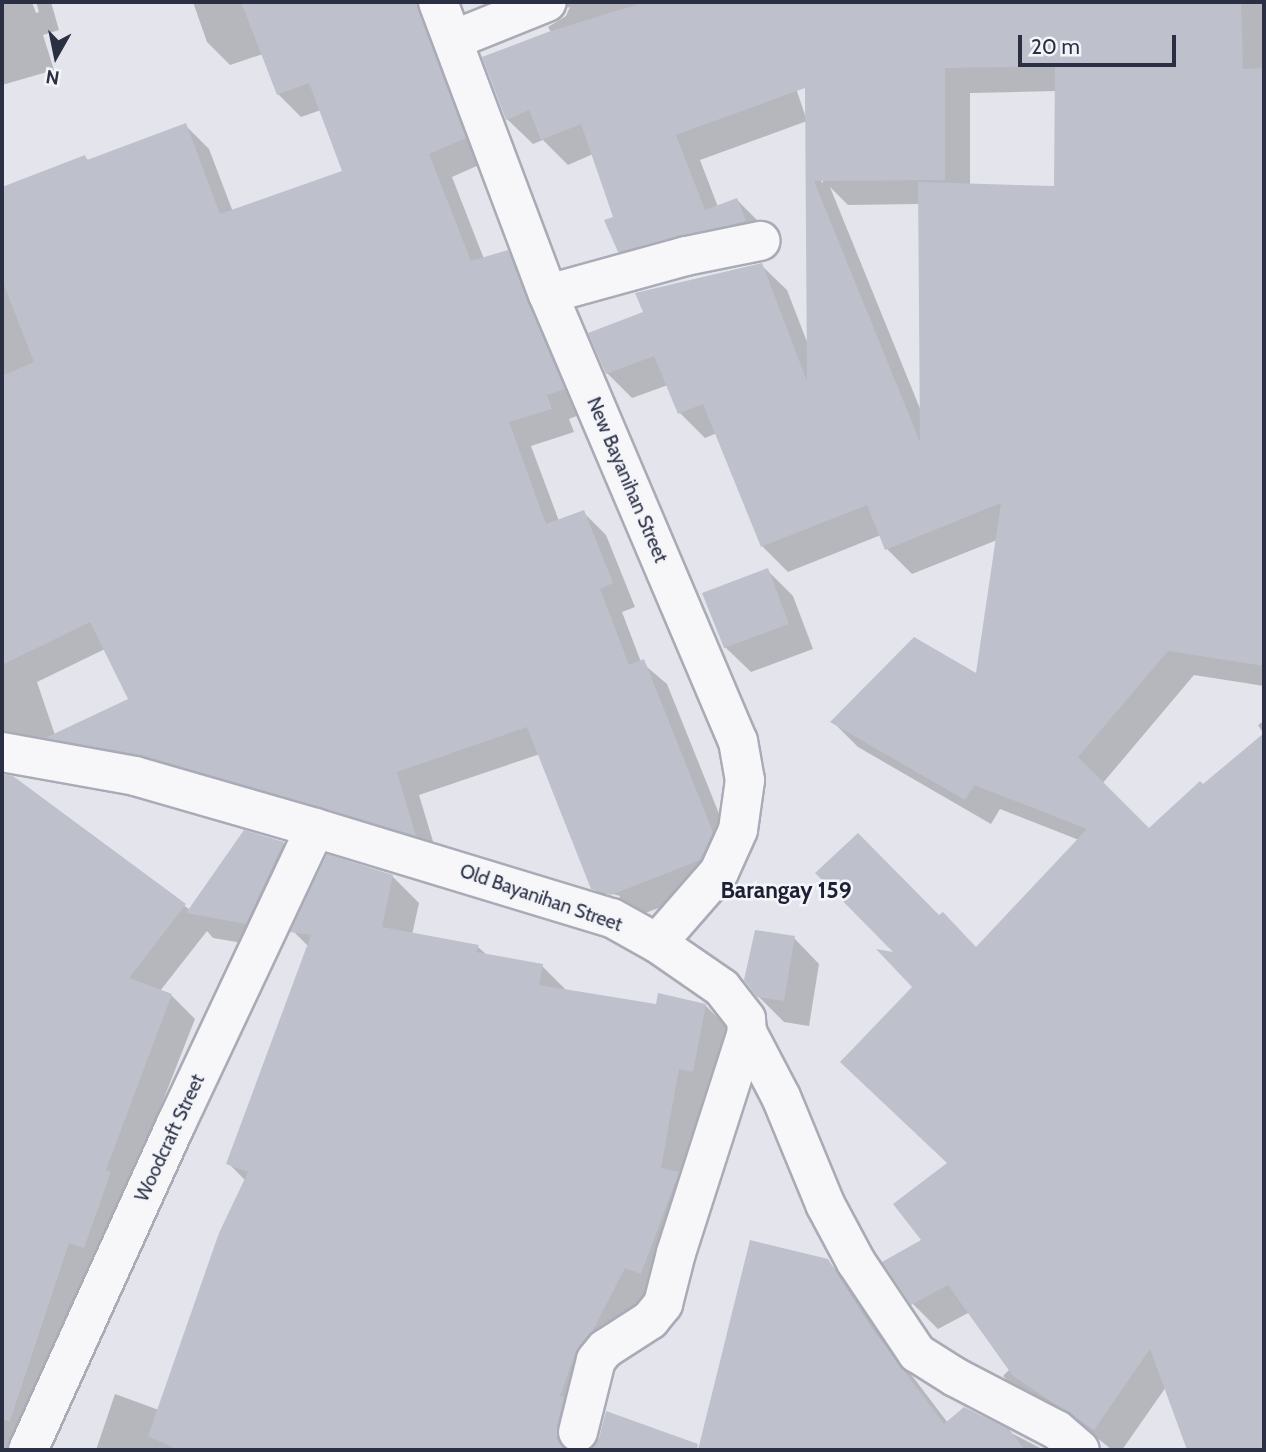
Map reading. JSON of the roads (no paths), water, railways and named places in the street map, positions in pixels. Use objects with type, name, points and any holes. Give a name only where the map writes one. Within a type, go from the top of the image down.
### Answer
[{"type":"street","name":"New Bayanihan Street","points":[[438,2],[548,294],[737,741],[745,780],[738,830],[719,872],[657,943]]},
{"type":"street","points":[[453,40],[547,2]]},
{"type":"street","points":[[548,294],[686,256],[760,241]]},
{"type":"street","name":"Old Bayanihan Street","points":[[2,752],[135,776],[315,828],[600,914],[657,943],[722,988],[746,1019],[747,1032],[781,1097],[825,1203],[856,1262],[917,1353],[955,1377],[1057,1430],[1080,1450]]},
{"type":"street","name":"Woodcraft Street","points":[[29,1450],[176,1124],[315,828]]},
{"type":"street","points":[[578,1432],[596,1360],[605,1349],[650,1320],[663,1304],[676,1252],[747,1032]]},
{"type":"district","name":"Barangay 159","points":[[786,890]]}]
